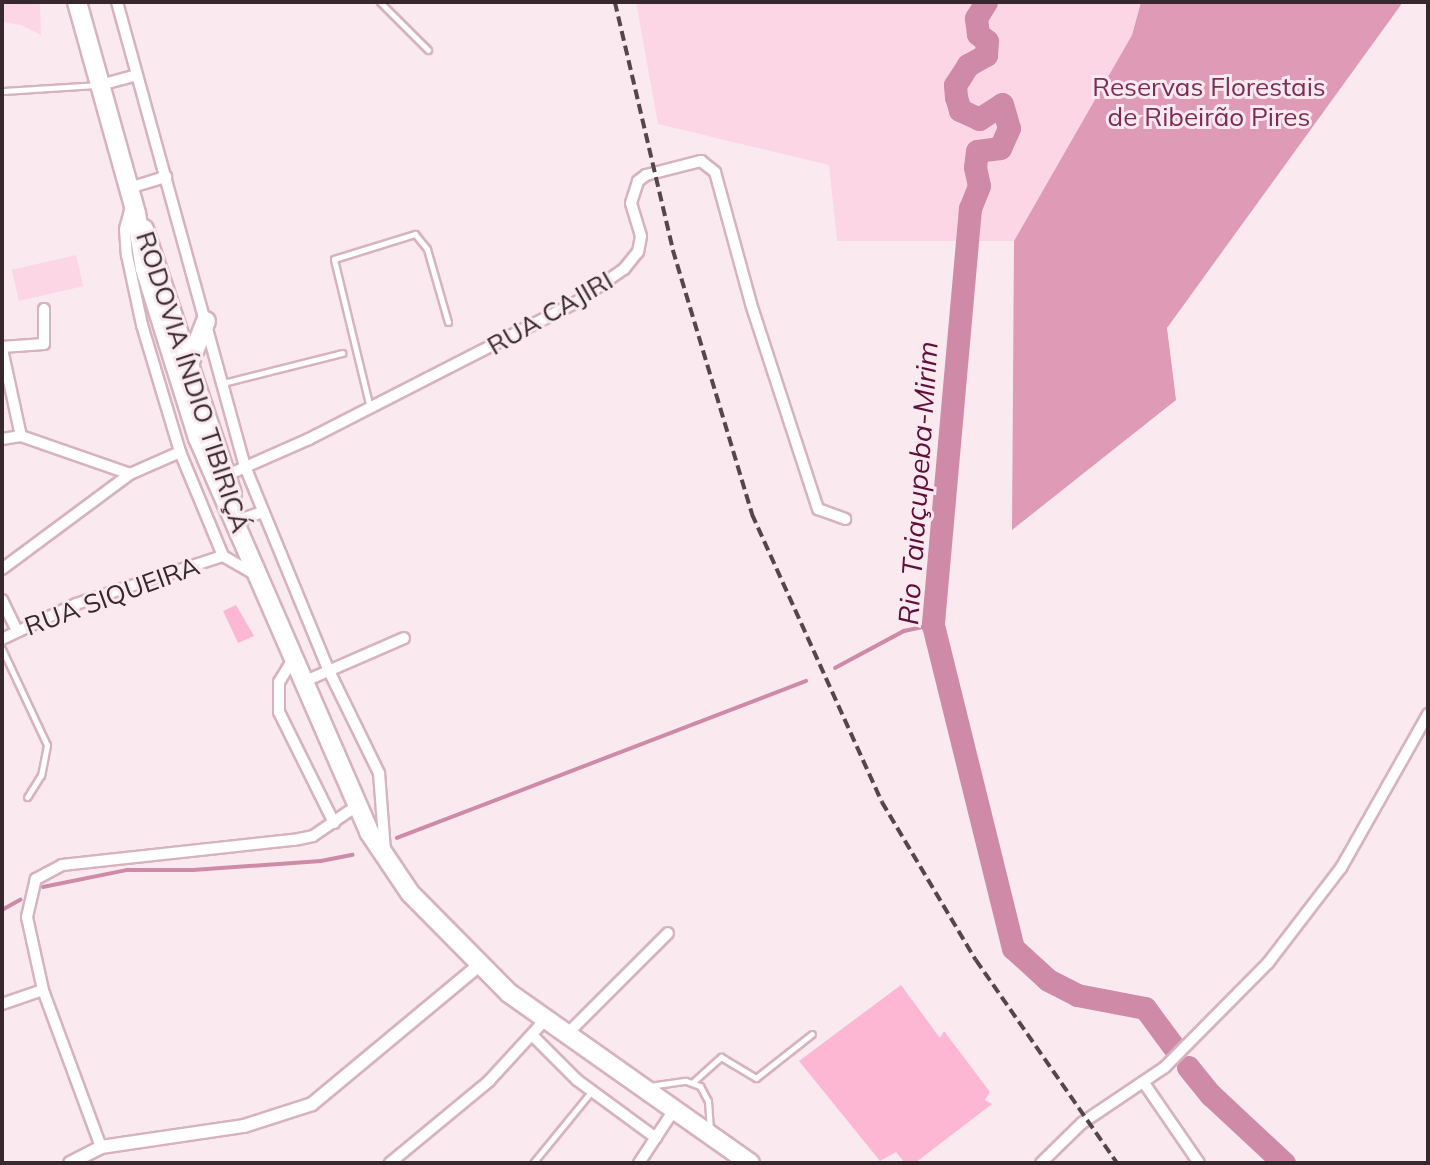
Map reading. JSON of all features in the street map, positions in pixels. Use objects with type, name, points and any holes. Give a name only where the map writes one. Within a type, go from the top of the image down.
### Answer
[{"type":"highway","name":"RODOVIA ÍNDIO TIBIRIÇÁ","points":[[77,2],[132,201],[145,269],[198,438],[355,807],[410,893],[478,966],[545,1020],[750,1163]]},
{"type":"highway","name":"RODOVIA ÍNDIO TIBIRIÇÁ","points":[[132,201],[152,245],[225,476],[242,519],[248,552]]},
{"type":"highway","points":[[189,364],[206,321]]},
{"type":"street","points":[[117,2],[246,469],[329,671],[379,773],[386,859]]},
{"type":"street","points":[[100,85],[137,75]]},
{"type":"street","name":"RUA CAJIRI","points":[[225,476],[246,469],[528,330],[624,269],[640,245],[631,203],[634,186],[646,174],[694,161],[715,172],[751,304],[818,509],[845,519]]},
{"type":"street","points":[[166,177],[132,201],[125,229],[127,255],[142,325],[180,452],[223,556],[258,575]]},
{"type":"street","points":[[22,436],[2,348],[44,344],[44,309]]},
{"type":"street","points":[[2,439],[22,436],[130,474]]},
{"type":"street","points":[[2,569],[130,474],[180,452]]},
{"type":"street","points":[[242,519],[262,512]]},
{"type":"street","name":"RUA SIQUEIRA","points":[[2,639],[16,629],[76,604],[223,556]]},
{"type":"street","points":[[2,600],[16,629]]},
{"type":"street","points":[[303,682],[404,638]]},
{"type":"street","points":[[293,659],[279,682],[279,712],[334,823]]},
{"type":"street","points":[[1041,1163],[1082,1123],[1143,1083],[1199,1037],[1312,910],[1363,831],[1428,714]]},
{"type":"street","points":[[101,1147],[43,990],[27,909],[31,888],[43,872],[62,865],[313,836],[355,807]]},
{"type":"street","points":[[566,1035],[668,933]]},
{"type":"street","points":[[70,1163],[101,1147],[244,1126],[312,1104],[478,966]]},
{"type":"street","points":[[2,1004],[43,990]]},
{"type":"street","points":[[390,1163],[444,1121],[545,1020]]},
{"type":"street","points":[[532,1035],[591,1091],[656,1138]]},
{"type":"street","points":[[1143,1083],[1199,1163]]},
{"type":"street","points":[[639,1163],[674,1110]]},
{"type":"lane","points":[[380,2],[428,50]]},
{"type":"lane","points":[[2,91],[100,85]]},
{"type":"lane","points":[[370,408],[334,260],[415,234],[427,249],[448,322]]},
{"type":"lane","points":[[223,383],[342,353]]},
{"type":"lane","points":[[2,649],[47,745],[41,775],[27,797]]},
{"type":"lane","points":[[642,1087],[694,1082],[721,1057],[756,1078],[812,1034]]},
{"type":"lane","points":[[694,1082],[708,1101],[710,1136]]},
{"type":"lane","points":[[533,1163],[548,1150],[591,1091]]},
{"type":"shaded area","points":[[2,2],[40,2],[41,35],[21,25],[2,22]]},
{"type":"shaded area","points":[[636,2],[1141,2],[1132,35],[1014,241],[837,241],[829,165],[658,124]]},
{"type":"shaded area","points":[[76,255],[83,286],[19,301],[12,270]]},
{"type":"green space","name":"Reservas Florestais de Ribeirão Pires","points":[[1141,2],[1403,2],[1167,328],[1176,400],[1012,530],[1014,241],[1132,35]]},
{"type":"building","points":[[236,605],[254,636],[238,643],[223,611]]},
{"type":"building","points":[[901,985],[940,1038],[944,1031],[990,1092],[985,1100],[992,1104],[915,1163],[905,1163],[896,1152],[880,1161],[799,1061]]},
{"type":"waterway","name":"Rio Taiaçupeba-Mirim","points":[[986,2],[976,18],[978,34],[987,41],[986,55],[968,65],[955,85],[956,97],[960,110],[979,119],[1002,104],[1009,128],[1000,148],[977,151],[975,167],[979,186],[970,208],[933,625],[1013,948],[1048,980],[1077,995],[1145,1008],[1173,1046]]},
{"type":"waterway","points":[[835,668],[904,631],[933,625]]},
{"type":"waterway","points":[[397,838],[806,681]]},
{"type":"waterway","points":[[43,887],[127,870],[193,870],[321,861],[352,855]]},
{"type":"waterway","points":[[2,910],[20,900]]},
{"type":"waterway","name":"Rio Taiaçupeba-Mirim","points":[[1188,1067],[1211,1095],[1284,1163]]},
{"type":"railway","points":[[615,2],[673,250],[752,514],[882,802],[976,960],[1117,1163]]}]
